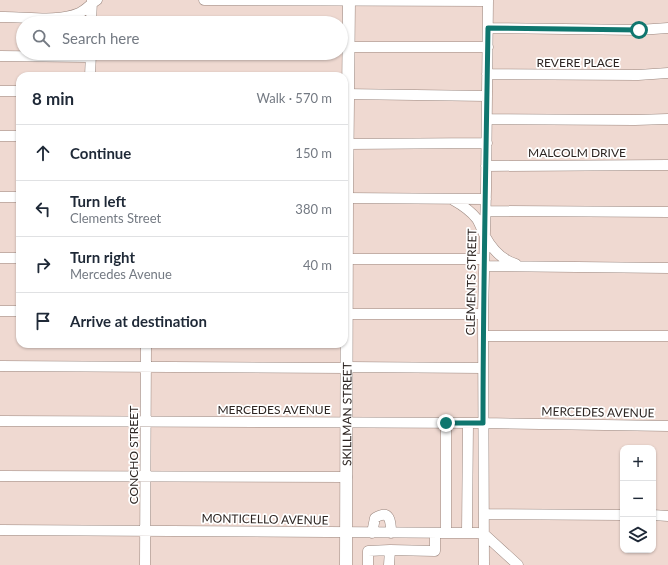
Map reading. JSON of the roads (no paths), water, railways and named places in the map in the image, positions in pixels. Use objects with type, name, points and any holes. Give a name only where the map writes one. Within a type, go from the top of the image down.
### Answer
[{"type":"main road","name":"SKILLMAN STREET","points":[[348,16],[349,0]]},
{"type":"main road","name":"SKILLMAN STREET","points":[[345,60],[346,72]]},
{"type":"main road","name":"SKILLMAN STREET","points":[[346,348],[346,565]]},
{"type":"street","points":[[204,0],[488,0]]},
{"type":"street","name":"CLEMENTS STREET","points":[[484,565],[483,314],[486,211],[488,0]]},
{"type":"street","points":[[59,16],[79,13],[93,1]]},
{"type":"street","points":[[92,16],[93,1]]},
{"type":"street","points":[[0,18],[16,18]]},
{"type":"street","points":[[488,28],[639,30],[668,28]]},
{"type":"street","points":[[348,47],[488,47]]},
{"type":"street","points":[[0,56],[16,56]]},
{"type":"street","points":[[90,72],[91,60]]},
{"type":"street","name":"REVERE PLACE","points":[[487,74],[638,75],[668,72]]},
{"type":"street","points":[[0,91],[16,91]]},
{"type":"street","points":[[348,94],[487,96]]},
{"type":"street","points":[[487,119],[668,119]]},
{"type":"street","points":[[0,136],[16,136]]},
{"type":"street","points":[[348,140],[487,143]]},
{"type":"street","name":"MALCOLM DRIVE","points":[[486,166],[668,165]]},
{"type":"street","points":[[0,197],[16,197]]},
{"type":"street","points":[[348,198],[486,199]]},
{"type":"street","points":[[451,199],[472,213],[478,220],[485,236],[501,257],[522,266]]},
{"type":"street","points":[[486,211],[668,212]]},
{"type":"street","points":[[0,258],[16,258]]},
{"type":"street","points":[[348,259],[484,263],[522,266],[668,268]]},
{"type":"street","points":[[0,311],[16,311]]},
{"type":"street","points":[[348,314],[483,314]]},
{"type":"street","points":[[483,336],[668,336]]},
{"type":"street","name":"CONCHO STREET","points":[[146,348],[146,565]]},
{"type":"street","points":[[0,366],[146,368],[483,368]]},
{"type":"street","name":"MERCEDES AVENUE","points":[[0,422],[347,422],[668,426]]},
{"type":"street","points":[[368,565],[368,550],[435,551],[440,533],[446,423]]},
{"type":"street","points":[[467,533],[468,423]]},
{"type":"street","points":[[0,476],[347,477]]},
{"type":"street","points":[[484,514],[620,515]]},
{"type":"street","points":[[372,533],[375,518],[384,515],[389,517],[391,521],[391,533]]},
{"type":"street","points":[[656,515],[668,516]]},
{"type":"street","name":"MONTICELLO AVENUE","points":[[0,530],[484,534]]},
{"type":"street","points":[[484,534],[518,565]]},
{"type":"street","points":[[389,565],[390,550]]}]
